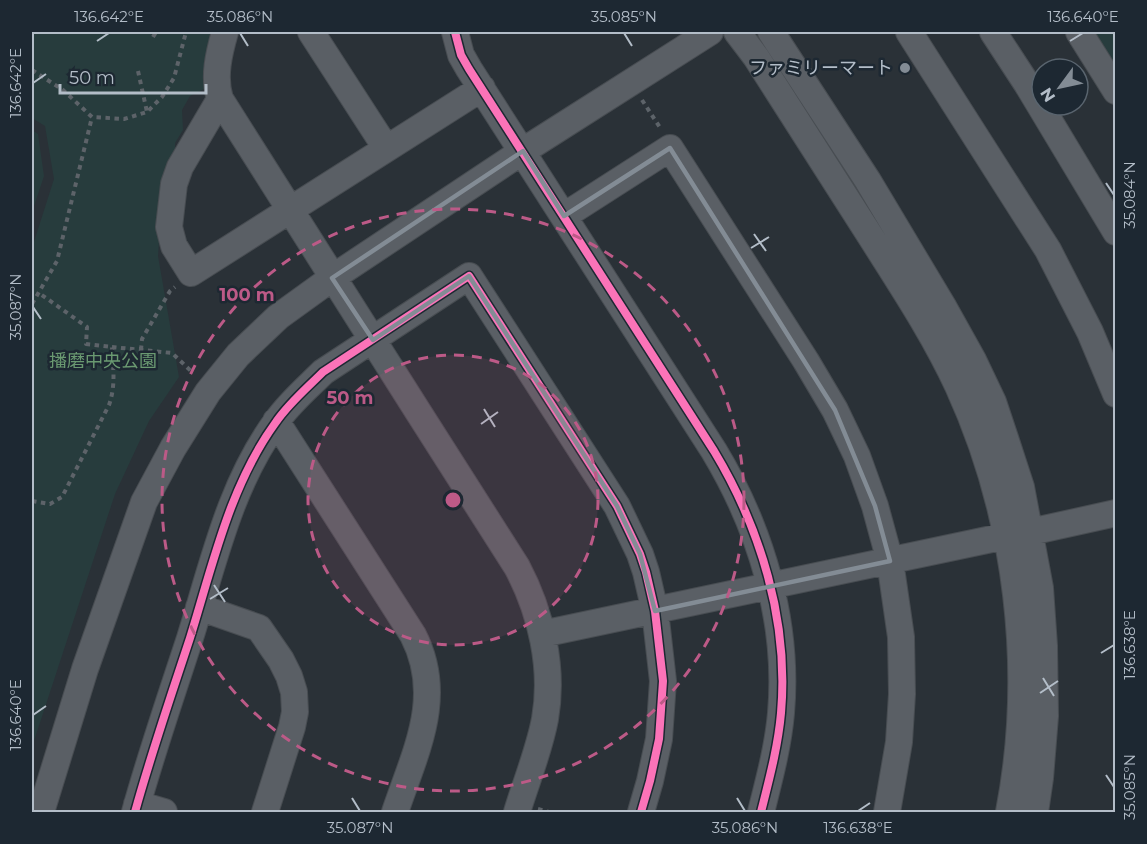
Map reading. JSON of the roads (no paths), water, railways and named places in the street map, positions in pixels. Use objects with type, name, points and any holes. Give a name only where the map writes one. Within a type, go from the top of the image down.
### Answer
[{"type":"street","points":[[225,32],[218,54],[216,88],[220,99],[517,567],[531,594],[542,634],[547,667],[547,688],[545,718],[540,741],[517,813]]},
{"type":"street","points":[[311,32],[386,148]]},
{"type":"street","points":[[455,32],[461,55],[729,476],[750,520],[770,587],[781,655],[782,695],[777,741],[761,813]]},
{"type":"street","points":[[40,796],[144,502],[173,448],[208,393],[238,355],[278,318],[332,278],[523,151],[710,32]]},
{"type":"street","points":[[737,32],[756,57],[924,323],[957,385],[981,443],[996,489],[1018,534],[1040,588],[1046,716],[1035,813]]},
{"type":"street","points":[[771,32],[868,181],[973,360],[993,402],[1021,488],[1018,534],[1021,693],[1014,784],[1009,813]]},
{"type":"street","points":[[909,32],[1048,250],[1090,332],[1116,394]]},
{"type":"street","points":[[993,32],[1116,232]]},
{"type":"street","points":[[1079,32],[1116,91]]},
{"type":"street","points":[[220,99],[180,167],[174,184],[169,227],[174,246],[191,273],[482,88]]},
{"type":"street","points":[[564,216],[670,148],[836,410],[857,456],[875,506],[890,561],[901,637],[902,694],[899,742],[887,813]]},
{"type":"street","points":[[164,813],[136,808],[238,488],[253,458],[276,421],[323,372],[469,276],[616,506],[640,554],[649,581],[656,610],[662,659],[663,699],[659,740],[640,813]]},
{"type":"street","points":[[276,421],[419,647],[427,679],[426,716],[395,813]]},
{"type":"street","points":[[542,634],[1116,513]]},
{"type":"street","points":[[199,607],[259,628],[289,676],[294,692],[295,712],[265,813]]},
{"type":"place","name":"ファミリーマート","points":[[905,68]]},
{"type":"park label","name":"播磨中央公園","points":[[103,361]]}]
